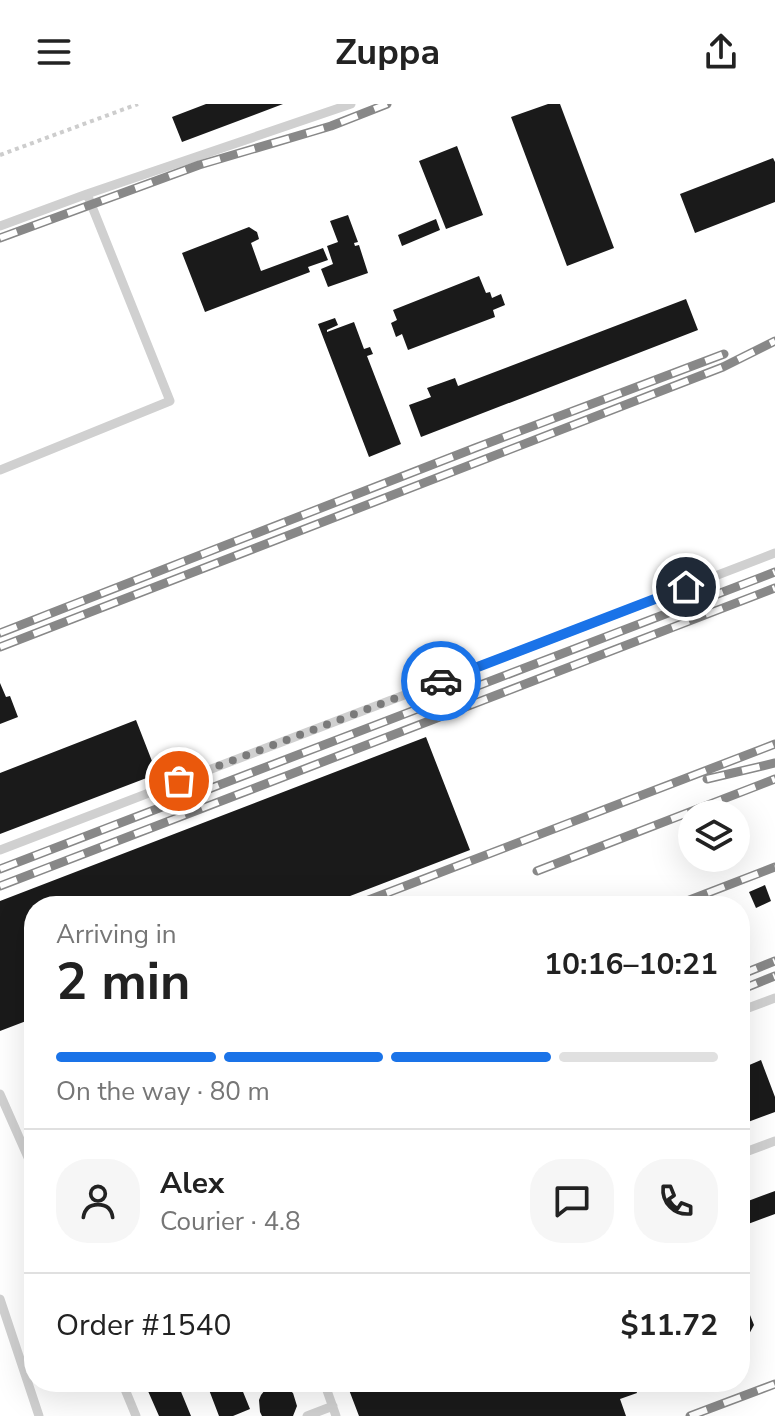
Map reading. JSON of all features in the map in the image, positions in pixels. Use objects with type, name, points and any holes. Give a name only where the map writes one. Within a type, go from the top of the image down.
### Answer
[{"type":"lane","points":[[0,226],[351,104]]},
{"type":"lane","points":[[0,470],[170,401],[87,194]]},
{"type":"lane","points":[[0,850],[775,553]]},
{"type":"lane","points":[[750,1008],[774,1002]]},
{"type":"lane","points":[[0,1094],[24,1148]]},
{"type":"lane","points":[[750,1150],[775,1141]]},
{"type":"lane","points":[[0,1299],[24,1371]]},
{"type":"lane","points":[[31,1392],[39,1416]]},
{"type":"lane","points":[[126,1392],[136,1416]]},
{"type":"lane","points":[[307,1416],[334,1411],[327,1392]]},
{"type":"path","points":[[0,155],[138,104]]},
{"type":"building","points":[[206,104],[283,104],[182,142],[172,117]]},
{"type":"building","points":[[548,104],[560,104],[614,248],[567,266],[511,117]]},
{"type":"building","points":[[457,146],[483,215],[446,229],[419,161]]},
{"type":"building","points":[[773,158],[775,202],[695,233],[680,194]]},
{"type":"building","points":[[348,215],[358,242],[354,243],[355,246],[359,245],[368,273],[328,287],[321,269],[333,264],[327,246],[338,242],[330,221]]},
{"type":"building","points":[[436,219],[440,230],[402,246],[398,235]]},
{"type":"building","points":[[249,227],[257,232],[259,239],[251,243],[261,271],[323,248],[328,260],[308,267],[310,272],[205,312],[182,253]]},
{"type":"building","points":[[479,276],[486,293],[490,292],[492,298],[501,294],[505,305],[493,310],[495,317],[408,350],[402,334],[396,337],[391,323],[397,320],[393,310]]},
{"type":"building","points":[[686,299],[698,330],[421,437],[409,405],[431,397],[427,388],[455,378],[458,386]]},
{"type":"building","points":[[335,318],[338,325],[327,332],[354,322],[364,349],[370,347],[373,354],[367,356],[401,444],[369,457],[318,324]]},
{"type":"building","points":[[0,683],[6,697],[10,696],[18,717],[0,724]]},
{"type":"building","points":[[136,720],[157,774],[0,834],[0,773]]},
{"type":"building","points":[[426,737],[470,850],[350,896],[24,896],[24,1022],[0,1031],[0,901]]},
{"type":"building","points":[[765,885],[771,901],[756,908],[749,892]]},
{"type":"building","points":[[761,1060],[775,1097],[775,1112],[750,1121],[750,1065]]},
{"type":"building","points":[[775,1191],[775,1214],[750,1223],[750,1200]]},
{"type":"building","points":[[148,1392],[181,1392],[191,1416],[159,1416]]},
{"type":"building","points":[[210,1392],[243,1392],[250,1409],[233,1416],[219,1416]]},
{"type":"building","points":[[263,1392],[292,1392],[297,1406],[293,1416],[262,1416]]},
{"type":"building","points":[[350,1392],[637,1393],[620,1399],[626,1416],[359,1416]]},
{"type":"railway","points":[[0,238],[199,165],[331,126],[387,104]]},
{"type":"railway","points":[[0,647],[723,367],[775,341]]},
{"type":"railway","points":[[0,633],[724,354]]},
{"type":"railway","points":[[0,869],[775,572]]},
{"type":"railway","points":[[0,886],[775,588]]},
{"type":"railway","points":[[379,896],[775,744]]},
{"type":"railway","points":[[707,779],[775,763]]},
{"type":"railway","points":[[537,871],[775,779]]},
{"type":"railway","points":[[700,896],[775,867]]},
{"type":"railway","points":[[750,971],[775,961]]},
{"type":"railway","points":[[750,986],[775,976]]},
{"type":"railway","points":[[690,1416],[775,1384]]},
{"type":"way so far","points":[[179,781],[441,681]]},
{"type":"route","points":[[441,681],[686,587]]}]
